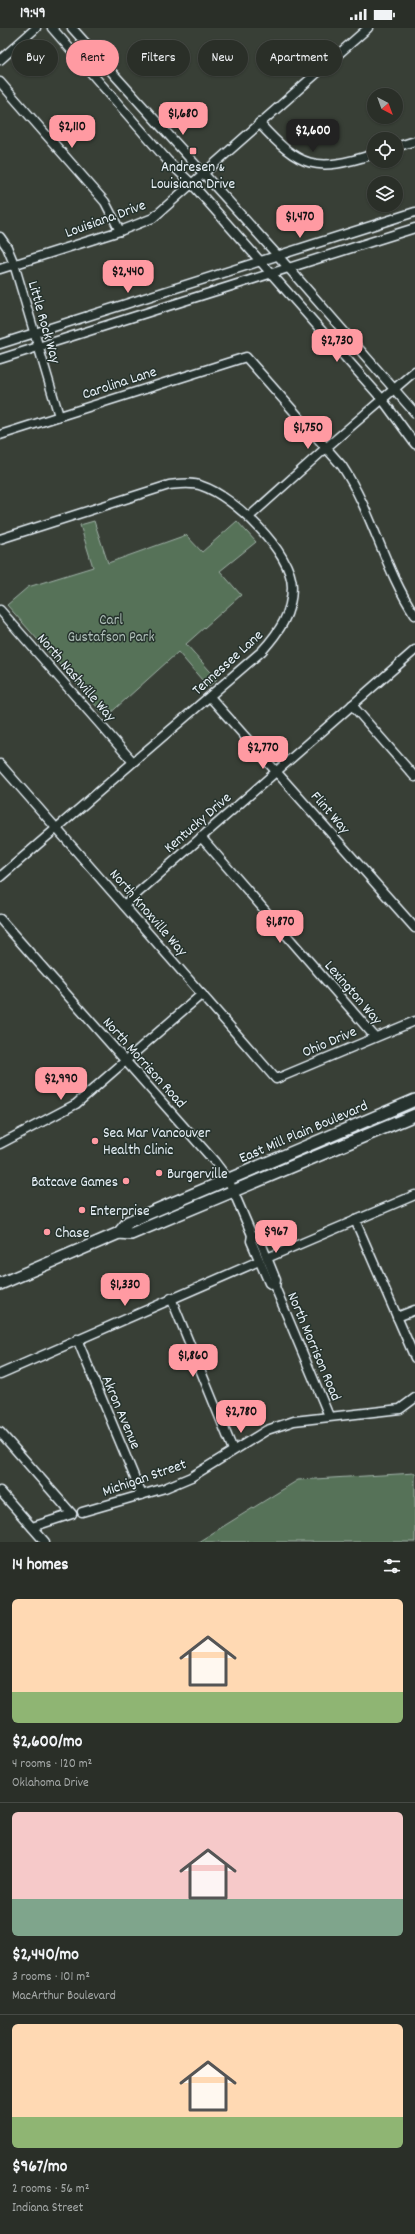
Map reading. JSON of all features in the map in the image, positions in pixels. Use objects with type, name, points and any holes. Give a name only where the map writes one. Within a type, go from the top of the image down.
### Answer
[{"type":"main road","name":"East Mill Plain Boulevard","points":[[0,1284],[119,1233],[128,1222],[415,1100]]},
{"type":"main road","name":"East Mill Plain Boulevard","points":[[119,1233],[132,1234],[415,1115]]},
{"type":"street","points":[[0,60],[36,28]]},
{"type":"street","points":[[52,28],[168,161],[192,184],[382,399],[415,444]]},
{"type":"street","points":[[72,28],[289,268],[415,414]]},
{"type":"street","name":"Louisiana Drive","points":[[0,268],[120,231],[152,218],[368,28]]},
{"type":"street","points":[[0,82],[105,202],[120,231]]},
{"type":"street","points":[[259,124],[287,152],[298,159],[315,164],[332,165],[367,156]]},
{"type":"street","points":[[403,145],[415,141]]},
{"type":"street","points":[[0,344],[279,257],[415,212]]},
{"type":"street","points":[[0,359],[415,228]]},
{"type":"street","name":"Little Rock Way","points":[[0,237],[7,247],[14,264],[59,416]]},
{"type":"street","name":"Carolina Lane","points":[[0,435],[246,356],[327,447]]},
{"type":"street","points":[[249,517],[415,371]]},
{"type":"street","points":[[327,447],[356,487],[388,566],[415,615]]},
{"type":"street","name":"Tennessee Lane","points":[[0,540],[169,485],[201,485],[233,502],[249,517],[276,548],[287,569],[292,585],[286,620],[277,634],[262,651],[0,878]]},
{"type":"street","name":"North Nashville Way","points":[[0,610],[133,762]]},
{"type":"street","name":"Kentucky Drive","points":[[124,906],[415,650]]},
{"type":"street","name":"Flint Way","points":[[210,697],[415,928]]},
{"type":"street","points":[[352,706],[415,777]]},
{"type":"street","name":"North Knoxville Way","points":[[0,764],[276,1078]]},
{"type":"street","name":"Lexington Way","points":[[201,837],[375,1037]]},
{"type":"street","name":"North Morrison Road","points":[[0,919],[228,1180],[252,1235],[258,1238],[263,1259],[276,1280],[275,1287],[329,1416]]},
{"type":"street","points":[[0,1144],[76,1104],[126,1062],[202,994]]},
{"type":"street","name":"Ohio Drive","points":[[276,1078],[415,1021]]},
{"type":"street","points":[[0,1374],[170,1298],[415,1195]]},
{"type":"street","points":[[355,1220],[415,1358]]},
{"type":"street","points":[[170,1298],[234,1450]]},
{"type":"street","points":[[398,1317],[415,1310]]},
{"type":"street","name":"Akron Avenue","points":[[77,1339],[142,1495]]},
{"type":"street","name":"Michigan Street","points":[[82,1512],[142,1495],[191,1477],[267,1430],[294,1421],[400,1409],[415,1399]]},
{"type":"street","points":[[0,1432],[72,1514],[32,1527]]},
{"type":"street","points":[[0,1491],[45,1542]]},
{"type":"green space","name":"Carl Gustafson Park","points":[[94,521],[108,563],[186,535],[202,552],[237,521],[256,542],[220,571],[241,595],[186,644],[217,679],[208,687],[178,652],[106,717],[7,605],[28,587],[93,567],[80,525]]},
{"type":"green space","points":[[415,1473],[415,1542],[198,1542],[298,1480]]},
{"type":"place","name":"Andresen & Louisiana Drive","points":[[193,151]]},
{"type":"place","name":"Sea Mar Vancouver Health Clinic","points":[[95,1141]]},
{"type":"place","name":"Burgerville","points":[[159,1173]]},
{"type":"place","name":"Batcave Games","points":[[126,1181]]},
{"type":"place","name":"Enterprise","points":[[82,1210]]},
{"type":"place","name":"Chase","points":[[47,1232]]}]
